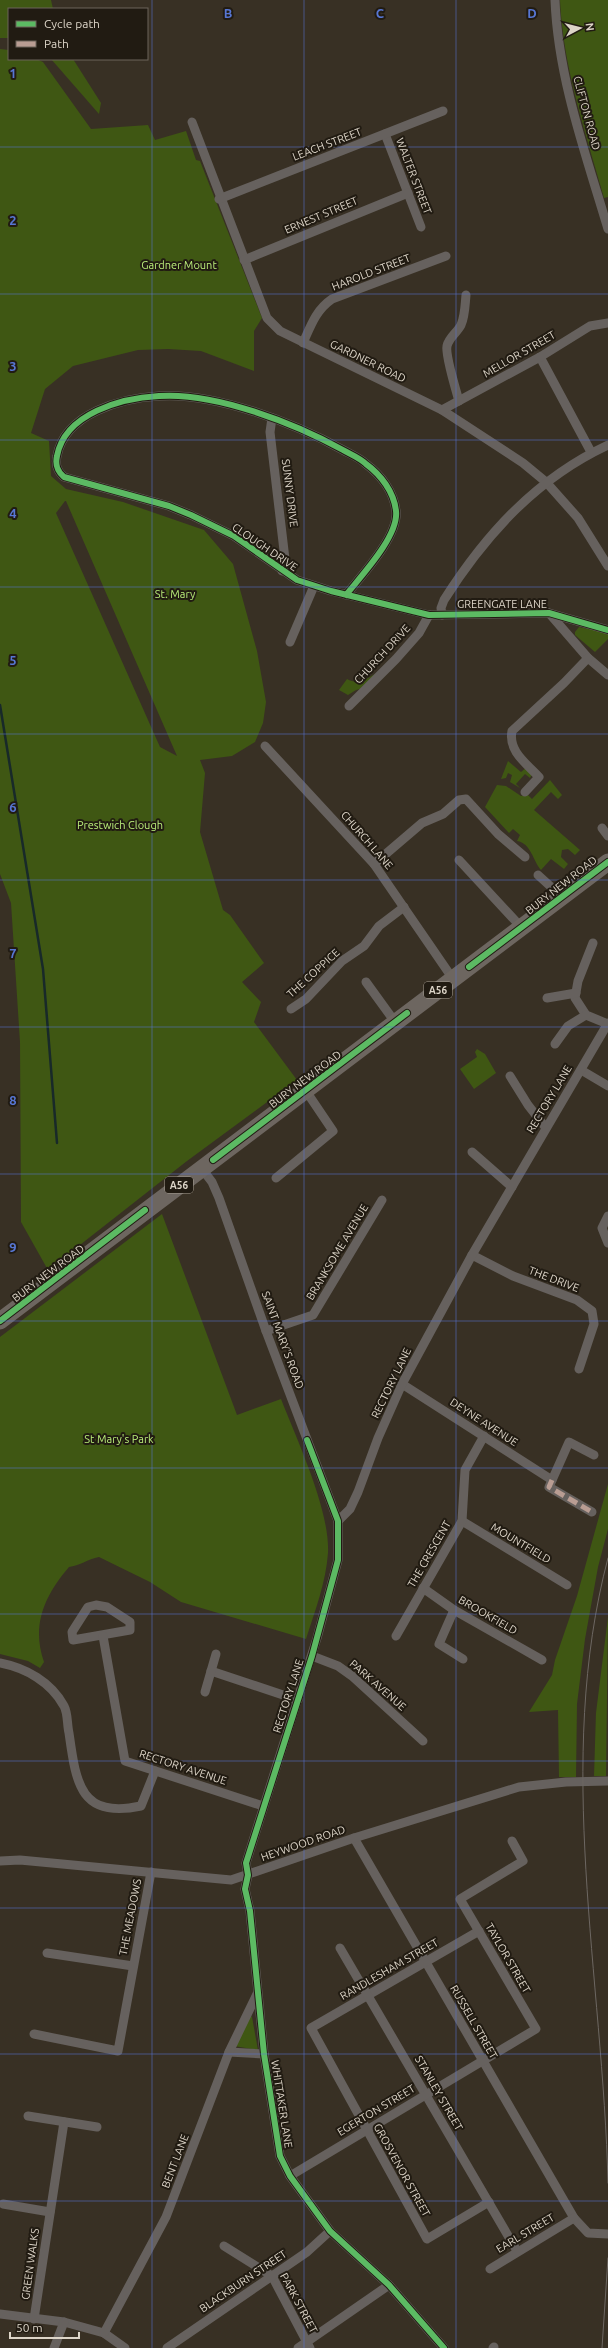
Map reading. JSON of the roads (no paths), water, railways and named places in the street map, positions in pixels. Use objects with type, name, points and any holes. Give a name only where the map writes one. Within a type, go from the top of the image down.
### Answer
[{"type":"highway","name":"BURY NEW ROAD","points":[[1,1317],[306,1092],[395,1022],[608,862]]},
{"type":"street","name":"CLIFTON ROAD","points":[[555,0],[556,31],[565,77],[608,229]]},
{"type":"street","name":"LEACH STREET","points":[[219,198],[443,111]]},
{"type":"street","name":"GARDNER ROAD","points":[[192,122],[219,198],[267,318],[280,331],[442,410],[522,463],[546,482],[578,518],[608,566]]},
{"type":"street","name":"WALTER STREET","points":[[385,134],[421,227]]},
{"type":"street","name":"ERNEST STREET","points":[[244,260],[408,193]]},
{"type":"street","name":"HAROLD STREET","points":[[304,343],[313,318],[323,306],[332,299],[446,256]]},
{"type":"street","points":[[459,401],[447,358],[447,346],[454,333],[460,327],[464,318],[466,295]]},
{"type":"street","name":"MELLOR STREET","points":[[442,410],[540,357],[590,326],[608,323]]},
{"type":"street","points":[[540,357],[591,452]]},
{"type":"street","name":"CLOUGH DRIVE","points":[[272,418],[192,397],[159,396],[127,401],[93,412],[74,425],[58,452],[56,460],[58,472],[72,480],[169,506],[191,515],[234,536],[282,571],[297,580],[346,595],[429,615],[442,615]]},
{"type":"street","points":[[272,418],[314,436],[365,463],[392,494],[397,512],[391,535],[346,595]]},
{"type":"street","name":"SUNNY DRIVE","points":[[272,418],[270,432],[285,559],[282,571]]},
{"type":"street","points":[[442,615],[441,608],[444,600],[499,524],[546,482],[591,452],[608,444]]},
{"type":"street","points":[[290,642],[314,586]]},
{"type":"street","points":[[549,613],[588,658],[608,675]]},
{"type":"street","name":"GREENGATE LANE","points":[[442,615],[549,613],[608,630]]},
{"type":"street","name":"CHURCH DRIVE","points":[[349,706],[396,659],[419,633],[429,615]]},
{"type":"street","points":[[525,792],[539,777],[514,751],[510,741],[512,731],[564,683],[588,658]]},
{"type":"street","name":"CHURCH LANE","points":[[265,746],[374,864],[453,979]]},
{"type":"street","points":[[374,864],[422,823],[443,814],[459,800],[466,799],[498,834],[525,857]]},
{"type":"street","points":[[602,828],[608,836]]},
{"type":"street","points":[[460,860],[522,928]]},
{"type":"street","points":[[538,874],[561,896]]},
{"type":"street","name":"THE COPPICE","points":[[291,1009],[306,999],[342,961],[364,946],[379,926],[404,907]]},
{"type":"street","points":[[594,943],[578,981],[575,998],[586,1015],[608,1023]]},
{"type":"street","points":[[366,982],[395,1022]]},
{"type":"street","points":[[547,998],[576,994]]},
{"type":"street","points":[[555,1044],[568,1026],[586,1015]]},
{"type":"street","name":"RECTORY LANE","points":[[248,1875],[246,1863],[312,1656],[338,1560],[338,1521],[350,1509],[358,1492],[378,1438],[402,1384],[472,1255],[608,1023]]},
{"type":"street","points":[[581,1070],[608,1086]]},
{"type":"street","points":[[510,1076],[528,1105],[546,1128]]},
{"type":"street","points":[[276,1178],[333,1131],[306,1092]]},
{"type":"street","points":[[472,1152],[512,1187]]},
{"type":"street","name":"SAINT MARY'S ROAD","points":[[202,1169],[212,1182],[219,1198],[266,1331],[338,1521]]},
{"type":"street","name":"BRANKSOME AVENUE","points":[[266,1331],[313,1315],[382,1200]]},
{"type":"street","points":[[608,1216],[602,1228],[608,1243]]},
{"type":"street","name":"THE DRIVE","points":[[472,1255],[513,1276],[577,1300],[592,1311],[594,1324],[579,1369]]},
{"type":"street","name":"DEYNE AVENUE","points":[[402,1384],[552,1480]]},
{"type":"street","name":"THE CRESCENT","points":[[396,1636],[462,1522],[465,1470],[484,1436]]},
{"type":"street","points":[[592,1512],[550,1487],[568,1442],[594,1455]]},
{"type":"street","name":"MOUNTFIELD","points":[[462,1522],[567,1585]]},
{"type":"street","name":"BROOKFIELD","points":[[423,1588],[454,1610],[542,1660]]},
{"type":"street","points":[[96,1605],[107,1607],[130,1622],[130,1630],[103,1636],[73,1640],[72,1632],[88,1607],[96,1605]]},
{"type":"street","points":[[454,1610],[439,1644],[463,1659]]},
{"type":"street","name":"RECTORY AVENUE","points":[[103,1636],[125,1760],[263,1806]]},
{"type":"street","points":[[205,1692],[216,1654]]},
{"type":"street","name":"PARK AVENUE","points":[[312,1656],[338,1666],[352,1676],[423,1741]]},
{"type":"street","points":[[0,1663],[15,1666],[36,1676],[53,1691],[64,1707],[74,1765],[82,1791],[95,1804],[121,1810],[141,1806],[155,1770]]},
{"type":"street","points":[[211,1671],[298,1700]]},
{"type":"street","name":"HEYWOOD ROAD","points":[[0,1861],[20,1860],[151,1872],[224,1881],[248,1875],[354,1838],[518,1787],[566,1782],[608,1781]]},
{"type":"street","name":"RUSSELL STREET","points":[[354,1838],[574,2218],[588,2233],[604,2234]]},
{"type":"street","name":"TAYLOR STREET","points":[[512,1840],[523,1861],[460,1899],[536,2029]]},
{"type":"street","name":"THE MEADOWS","points":[[34,2034],[118,2051],[132,1966],[151,1872]]},
{"type":"street","name":"WHITTAKER LANE","points":[[248,1875],[245,1889],[250,1911],[264,2054],[280,2156],[290,2176],[330,2231],[388,2285],[444,2348]]},
{"type":"street","name":"RANDLESHAM STREET","points":[[310,2028],[479,1931]]},
{"type":"street","name":"STANLEY STREET","points":[[340,1948],[518,2251]]},
{"type":"street","name":"THE MEADOWS","points":[[47,1953],[132,1966]]},
{"type":"street","name":"BENT LANE","points":[[104,2333],[166,2217],[229,2052],[258,1992]]},
{"type":"street","name":"GROSVENOR STREET","points":[[310,2028],[427,2239],[489,2202]]},
{"type":"street","name":"EGERTON STREET","points":[[290,2176],[366,2129],[536,2029]]},
{"type":"street","points":[[229,2052],[264,2054]]},
{"type":"street","points":[[28,2116],[97,2127]]},
{"type":"street","name":"GREEN WALKS","points":[[34,2319],[64,2122]]},
{"type":"street","points":[[3,2204],[50,2212]]},
{"type":"street","name":"EARL STREET","points":[[490,2269],[574,2218]]},
{"type":"street","name":"BLACKBURN STREET","points":[[167,2348],[307,2252],[330,2231]]},
{"type":"street","name":"PARK STREET","points":[[224,2246],[272,2276],[308,2345]]},
{"type":"street","points":[[298,2348],[308,2345],[388,2285]]},
{"type":"street","points":[[0,2314],[64,2322],[104,2333],[125,2348]]},
{"type":"street","points":[[54,2348],[64,2322]]},
{"type":"waterway","points":[[0,705],[43,969],[57,1143]]},
{"type":"tram line","points":[[608,1558],[592,1635],[585,1713],[583,1791],[586,1870],[604,2105],[608,2183]]},
{"type":"tram line","points":[[602,2348],[608,2258]]},
{"type":"park label","name":"Gardner Mount","points":[[179,265]]},
{"type":"park label","name":"St. Mary","points":[[175,594]]},
{"type":"park label","name":"Prestwich Clough","points":[[120,825]]},
{"type":"park label","name":"St Mary's Park","points":[[119,1439]]}]
